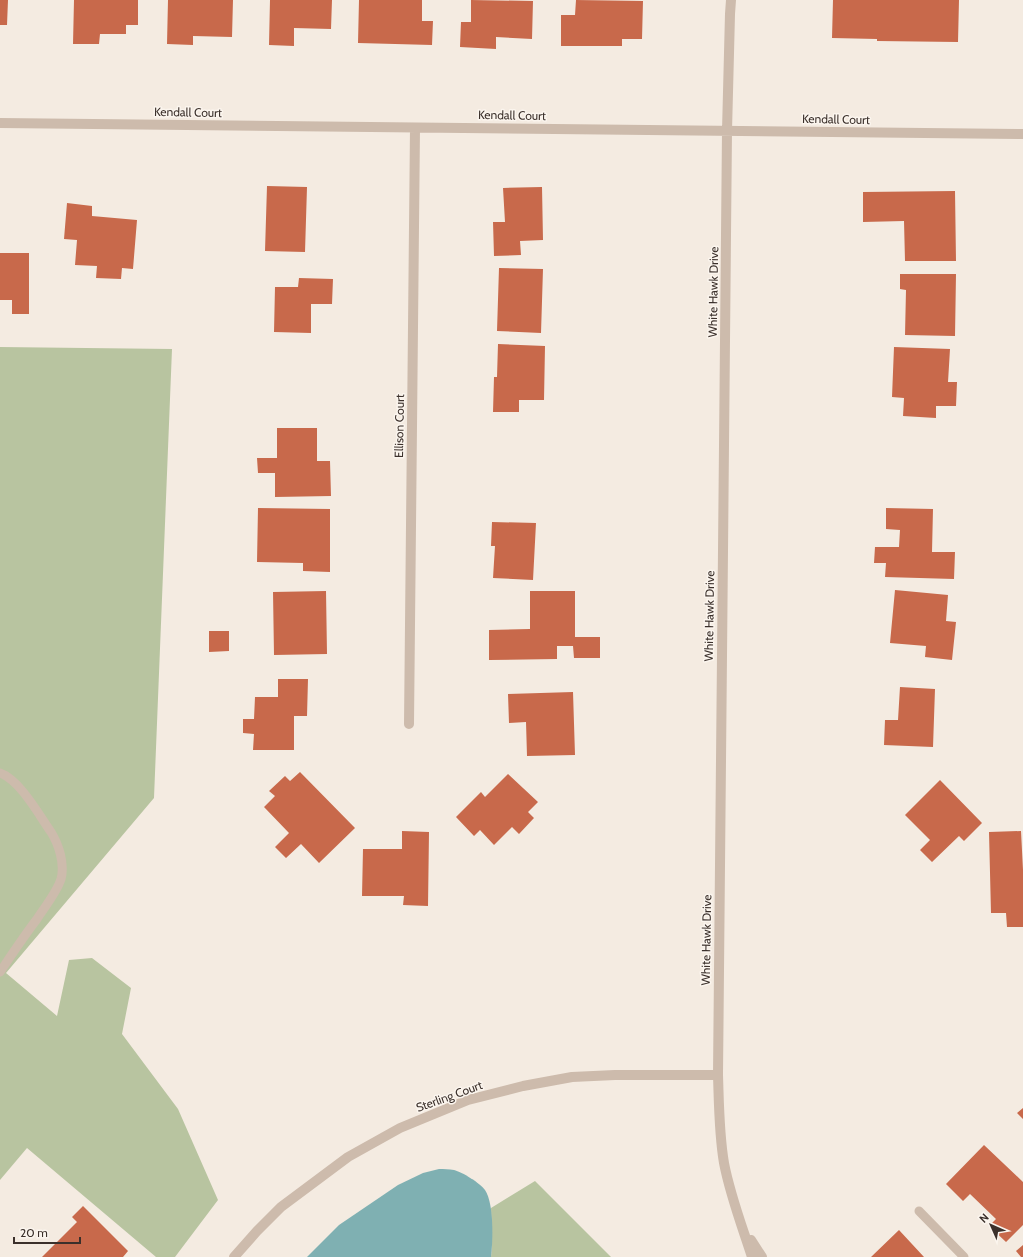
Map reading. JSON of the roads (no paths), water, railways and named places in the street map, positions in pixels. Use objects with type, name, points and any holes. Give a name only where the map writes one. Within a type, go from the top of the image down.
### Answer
[{"type":"street","name":"White Hawk Drive","points":[[731,0],[728,130],[718,1074],[719,1121],[724,1163],[732,1196],[752,1257]]},
{"type":"street","name":"Kendall Court","points":[[0,123],[1023,134]]},
{"type":"street","name":"Ellison Court","points":[[409,724],[415,128]]},
{"type":"street","name":"Sterling Court","points":[[234,1257],[257,1230],[281,1207],[348,1157],[400,1128],[468,1100],[523,1086],[572,1077],[615,1074],[718,1074]]},
{"type":"street","name":"White Hawk Drive","points":[[743,1228],[762,1257]]},
{"type":"lane","points":[[0,773],[9,778],[26,796],[55,838],[62,868],[61,879],[56,890],[0,972]]},
{"type":"lane","points":[[920,1211],[964,1257]]},
{"type":"water","points":[[439,1169],[454,1170],[462,1173],[475,1181],[485,1190],[488,1196],[491,1213],[491,1257],[307,1257],[339,1225],[398,1185],[423,1173]]}]
